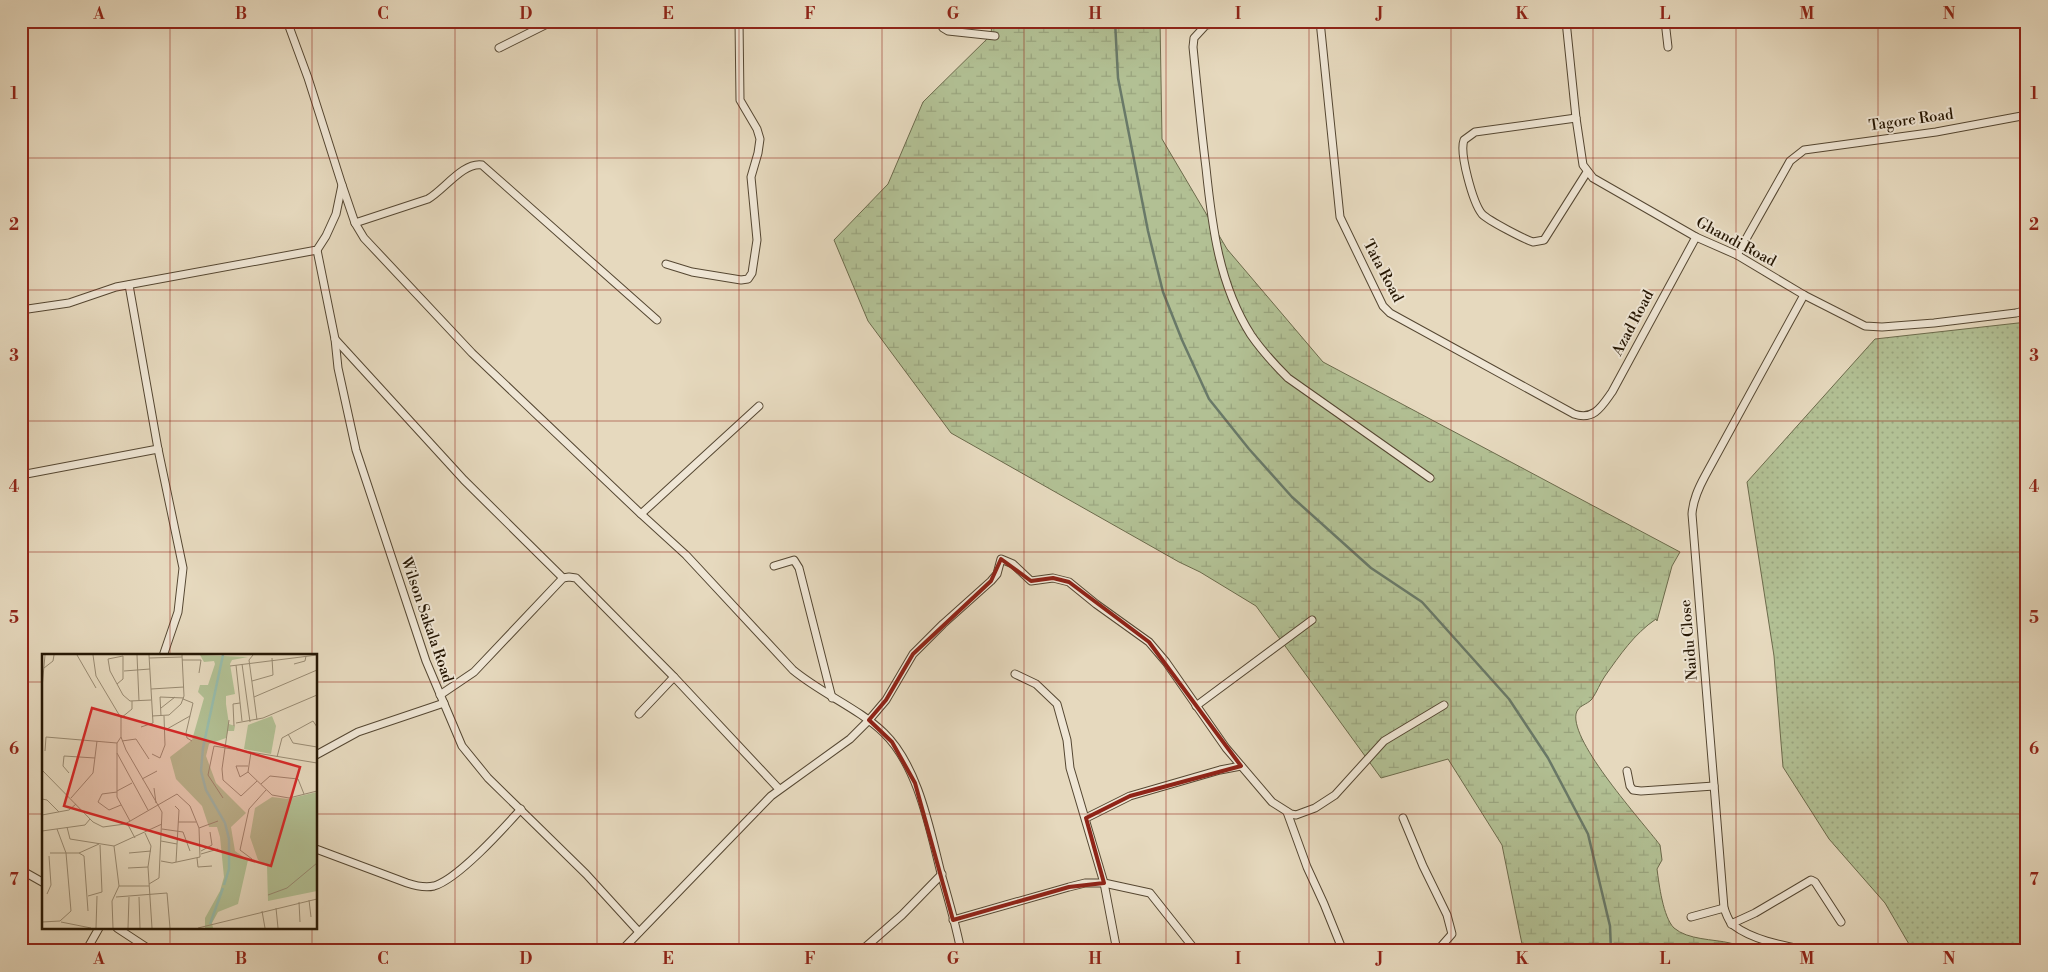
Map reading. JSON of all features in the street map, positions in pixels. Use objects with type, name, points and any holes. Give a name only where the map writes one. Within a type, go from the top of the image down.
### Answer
[{"type":"street","points":[[287,21],[308,78],[355,223],[374,251],[472,353],[686,555],[794,670],[813,686],[869,720],[892,742],[907,765],[915,783],[942,874],[961,951]]},
{"type":"street","points":[[499,48],[553,21]]},
{"type":"street","points":[[666,264],[692,272],[741,280],[748,279],[752,273],[757,240],[751,177],[760,139],[757,129],[740,100],[739,21]]},
{"type":"street","points":[[938,21],[948,31],[995,36]]},
{"type":"street","points":[[1238,21],[1206,24],[1194,38],[1193,47],[1212,228],[1221,265],[1234,303],[1251,335],[1288,378],[1430,478]]},
{"type":"street","name":"Tata Road","points":[[1320,21],[1340,217],[1385,309],[1574,414],[1588,416]]},
{"type":"street","points":[[1566,21],[1576,118],[1583,164],[1587,172],[1544,240],[1534,242],[1484,216],[1477,205],[1462,154],[1464,140],[1475,132],[1576,118]]},
{"type":"street","points":[[1665,21],[1668,47]]},
{"type":"street","name":"Tagore Road","points":[[1737,255],[1790,161],[1799,152],[1811,147],[1936,132],[2027,115]]},
{"type":"street","points":[[355,223],[428,199],[438,194],[466,168],[476,164],[482,165],[657,320]]},
{"type":"street","name":"Ghandi Road","points":[[1587,172],[1593,178],[1696,237],[1737,255],[1804,295],[1865,326],[1872,328],[1934,323],[2027,310]]},
{"type":"street","points":[[21,310],[68,303],[116,287],[317,250],[336,214],[342,185]]},
{"type":"street","name":"Azad Road","points":[[1588,416],[1596,414],[1612,392],[1696,237]]},
{"type":"street","name":"Wilson Sakala Road","points":[[317,250],[335,340],[339,374],[356,450],[412,622],[462,746],[488,778],[586,874],[638,932]]},
{"type":"street","points":[[129,285],[158,449],[183,568],[178,612],[164,654]]},
{"type":"street","name":"Naidu Close","points":[[1731,924],[1724,908],[1696,571],[1693,504],[1708,469],[1804,295]]},
{"type":"street","points":[[335,340],[464,480],[564,578]]},
{"type":"street","points":[[641,514],[759,406]]},
{"type":"street","points":[[21,476],[158,449]]},
{"type":"street","points":[[621,951],[779,789],[850,739],[869,720],[886,700],[913,654],[991,581],[997,574],[1001,559],[1013,564],[1031,581],[1053,578],[1069,582],[1149,642],[1166,662],[1241,766],[1272,802],[1287,812],[1296,815],[1335,795],[1384,741],[1444,705]]},
{"type":"street","points":[[774,566],[794,560],[799,568],[832,698]]},
{"type":"street","points":[[440,695],[474,672],[522,620],[564,578],[569,576],[576,578],[674,677],[779,789]]},
{"type":"street","points":[[1196,706],[1312,620]]},
{"type":"street","points":[[1015,674],[1036,684],[1058,704],[1067,740],[1070,768],[1104,883],[1117,951]]},
{"type":"street","points":[[639,714],[674,677]]},
{"type":"street","points":[[318,754],[358,732],[444,704]]},
{"type":"street","points":[[1086,818],[1130,796],[1220,770],[1241,766]]},
{"type":"street","points":[[1627,771],[1633,790],[1714,786]]},
{"type":"street","points":[[318,850],[407,884],[423,887],[434,886],[447,880],[495,838],[521,809]]},
{"type":"street","points":[[1287,812],[1307,867],[1343,951]]},
{"type":"street","points":[[1403,818],[1450,925],[1452,934],[1437,951]]},
{"type":"street","points":[[21,870],[41,881]]},
{"type":"street","points":[[861,951],[902,915],[942,874]]},
{"type":"street","points":[[1731,924],[1755,913],[1811,880],[1815,882],[1841,922]]},
{"type":"street","points":[[953,920],[1085,883],[1104,883],[1150,893],[1196,951]]},
{"type":"street","points":[[1691,917],[1724,908]]},
{"type":"street","points":[[1731,924],[1769,941],[1812,951]]},
{"type":"street","points":[[86,951],[98,930]]},
{"type":"street","points":[[120,930],[152,951]]},
{"type":"highlighted area","points":[[1001,559],[1031,581],[1053,578],[1069,582],[1149,642],[1241,766],[1130,796],[1086,818],[1104,883],[1069,887],[953,920],[915,783],[892,742],[869,720],[886,700],[913,654],[991,581]]},
{"type":"green space","points":[[992,21],[1160,21],[1162,139],[1227,249],[1323,362],[1680,552],[1672,566],[1657,621],[1656,619],[1634,638],[1605,676],[1592,699],[1577,711],[1577,727],[1595,762],[1660,845],[1662,860],[1657,869],[1664,908],[1670,923],[1674,928],[1686,935],[1730,943],[1756,951],[1523,949],[1502,845],[1448,759],[1381,778],[1256,606],[1200,572],[1179,562],[951,433],[868,321],[834,240],[888,184],[923,102],[991,35]]},
{"type":"green space","points":[[2027,322],[2027,951],[1913,951],[1885,903],[1829,839],[1783,767],[1774,656],[1747,482],[1875,339]]},
{"type":"waterway","points":[[1115,21],[1118,78],[1148,231],[1163,292],[1182,340],[1209,399],[1249,449],[1292,497],[1371,568],[1422,602],[1509,699],[1548,758],[1588,834],[1610,926],[1611,951]]}]
